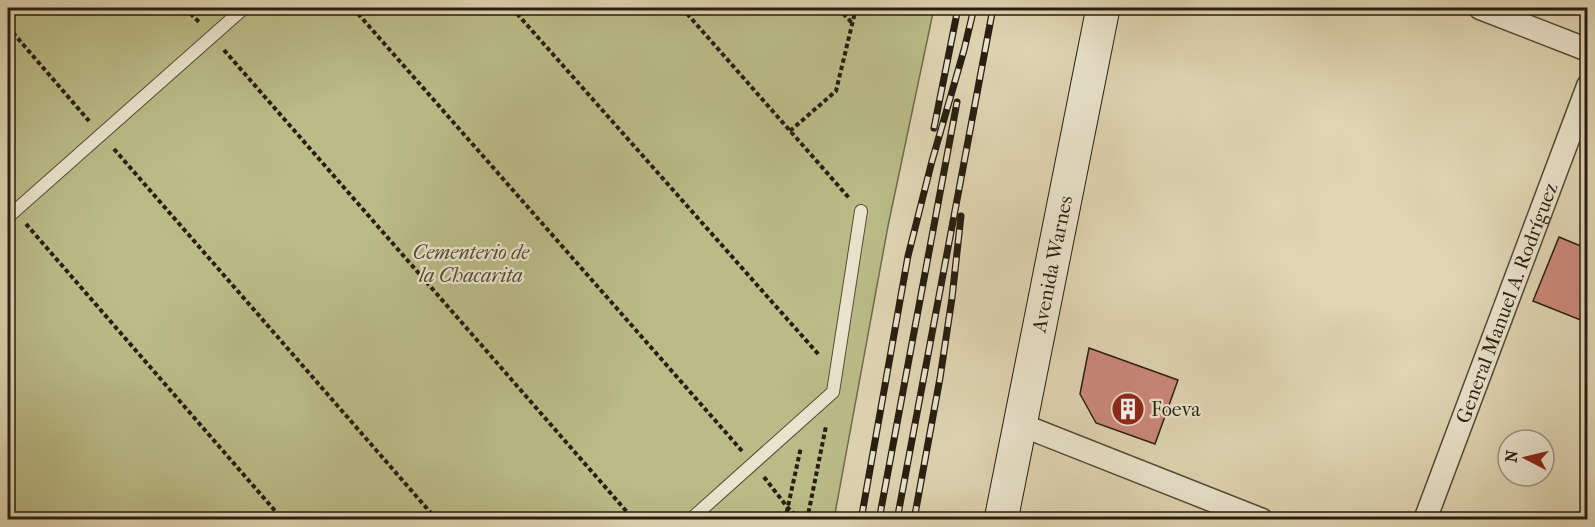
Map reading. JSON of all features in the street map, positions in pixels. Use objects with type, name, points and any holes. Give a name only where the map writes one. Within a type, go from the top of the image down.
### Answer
[{"type":"main road","name":"Avenida Warnes","points":[[1001,519],[1102,8]]},
{"type":"street","points":[[1480,8],[1587,50]]},
{"type":"street","name":"General Manuel A. Rodríguez","points":[[1425,519],[1587,86]]},
{"type":"street","points":[[1019,424],[1262,519]]},
{"type":"lane","points":[[11,214],[244,8]]},
{"type":"lane","points":[[690,519],[832,392],[861,211]]},
{"type":"path","points":[[353,8],[753,463],[788,508],[801,519]]},
{"type":"path","points":[[512,8],[835,373]]},
{"type":"path","points":[[682,8],[861,211]]},
{"type":"path","points":[[838,8],[852,23]]},
{"type":"path","points":[[790,131],[836,91],[856,8]]},
{"type":"path","points":[[8,27],[437,519]]},
{"type":"path","points":[[212,36],[634,519]]},
{"type":"path","points":[[11,214],[283,519]]},
{"type":"path","points":[[807,519],[832,392]]},
{"type":"path","points":[[785,519],[808,414]]},
{"type":"green space","name":"Cementerio de la Chacarita","points":[[8,8],[934,8],[888,226],[834,519],[8,519]]},
{"type":"building","points":[[1559,237],[1588,249],[1588,323],[1533,301]]},
{"type":"building","name":"Foeva","points":[[1089,348],[1178,380],[1155,444],[1096,423],[1080,394]]},
{"type":"railway","points":[[934,128],[958,8]]},
{"type":"railway","points":[[861,520],[908,256],[974,8]]},
{"type":"railway","points":[[897,520],[993,8]]},
{"type":"railway","points":[[879,520],[957,102]]},
{"type":"railway","points":[[914,520],[940,378],[961,216]]},
{"type":"place","name":"Foeva","points":[[1128,409]]}]
